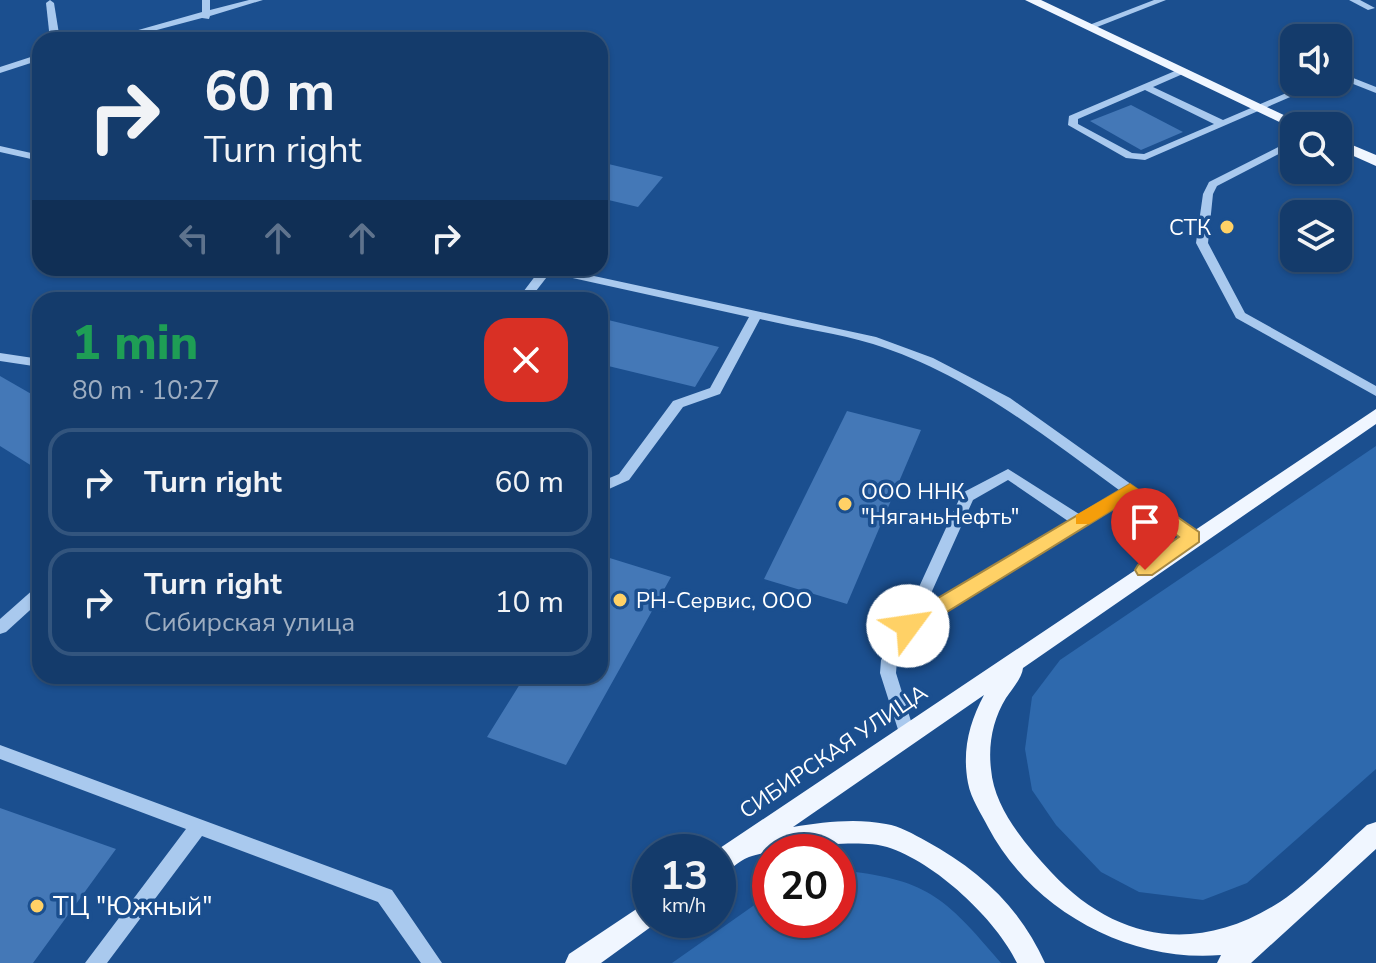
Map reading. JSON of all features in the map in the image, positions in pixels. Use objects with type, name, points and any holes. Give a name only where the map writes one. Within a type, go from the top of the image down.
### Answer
[{"type":"main road","points":[[1031,0],[1280,116]]},
{"type":"main road","points":[[1352,149],[1374,158]]},
{"type":"main road","name":"СИБИРСКАЯ УЛИЦА","points":[[736,851],[1376,415]]},
{"type":"main road","points":[[1025,654],[990,699],[978,743],[980,785],[1003,834],[1039,880],[1083,918],[1137,942],[1190,949],[1235,939],[1289,912]]},
{"type":"main road","points":[[741,848],[824,832],[889,835],[939,861],[979,890],[1005,918],[1031,963]]},
{"type":"main road","points":[[1231,963],[1376,833]]},
{"type":"main road","points":[[579,963],[632,925]]},
{"type":"lane","points":[[206,0],[206,17]]},
{"type":"lane","points":[[142,32],[206,17],[259,0]]},
{"type":"lane","points":[[1089,27],[1162,0]]},
{"type":"lane","points":[[1353,0],[1374,8]]},
{"type":"lane","points":[[50,3],[54,32]]},
{"type":"lane","points":[[0,70],[32,60]]},
{"type":"lane","points":[[1182,71],[1073,118],[1073,125],[1130,156],[1145,157],[1287,96]]},
{"type":"lane","points":[[1352,81],[1376,90]]},
{"type":"lane","points":[[1146,87],[1223,124]]},
{"type":"lane","points":[[0,149],[32,156]]},
{"type":"lane","points":[[1280,149],[1213,184],[1208,194],[1202,243],[1240,315],[1376,392]]},
{"type":"lane","points":[[576,276],[876,341],[929,361],[1005,401],[1193,537]]},
{"type":"lane","points":[[608,484],[624,477],[678,404],[715,391],[756,315]]},
{"type":"lane","points":[[0,357],[32,362]]},
{"type":"lane","points":[[907,734],[888,673],[889,660],[908,626],[967,497],[1008,474],[1080,522]]},
{"type":"lane","points":[[908,626],[1130,490]]},
{"type":"lane","points":[[0,628],[32,599]]},
{"type":"lane","points":[[0,752],[385,896],[432,963]]},
{"type":"lane","points":[[95,963],[199,826]]},
{"type":"shaded area","points":[[1376,446],[1376,769],[1247,883],[1203,900],[1139,892],[1101,872],[1056,825],[1032,790],[1025,749],[1032,697],[1060,660]]},
{"type":"shaded area","points":[[856,872],[868,874],[893,879],[932,895],[964,921],[1001,963],[672,963],[708,938],[736,938],[736,918],[752,907],[752,938],[856,938]]},
{"type":"building","points":[[1131,105],[1183,132],[1141,150],[1090,121]]},
{"type":"building","points":[[608,164],[663,177],[638,207],[608,200]]},
{"type":"building","points":[[608,320],[719,347],[695,387],[608,366]]},
{"type":"building","points":[[0,376],[32,394],[32,466],[0,446]]},
{"type":"building","name":"ООО ННК \"НяганьНефть\"","points":[[847,411],[921,430],[847,604],[764,579]]},
{"type":"building","points":[[608,557],[671,577],[566,765],[487,737],[520,684],[608,684]]},
{"type":"building","name":"ТЦ \"Южный\"","points":[[0,808],[116,849],[33,963],[0,963]]},
{"type":"slow traffic","points":[[1083,520],[1130,490],[1149,504]]},
{"type":"place","name":"СТК","points":[[1227,227]]},
{"type":"place","name":"ООО ННК \"НяганьНефть\"","points":[[845,504]]},
{"type":"place","name":"РН-Сервис, ООО","points":[[620,600]]},
{"type":"place","name":"ТЦ \"Южный\"","points":[[37,906]]},
{"type":"route","points":[[908,626],[1130,490],[1193,537],[1145,570]]}]
